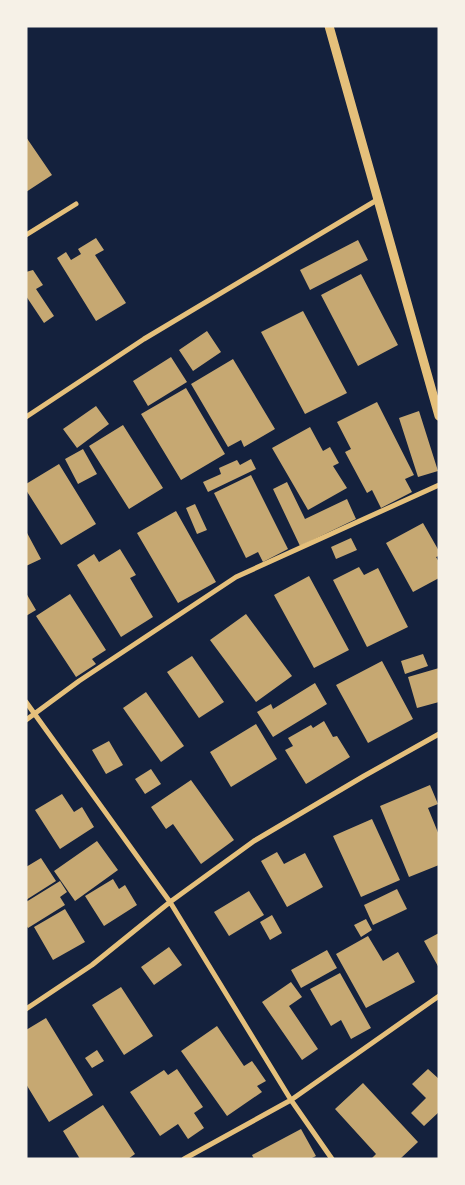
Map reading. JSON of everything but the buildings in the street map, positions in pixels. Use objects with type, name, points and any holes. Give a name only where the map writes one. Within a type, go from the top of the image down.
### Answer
[{"type":"street","points":[[329,26],[439,416]]},
{"type":"street","points":[[26,417],[144,339],[377,200]]},
{"type":"street","points":[[26,234],[76,204]]},
{"type":"street","points":[[26,720],[36,715],[79,681],[236,577],[439,485]]},
{"type":"street","points":[[26,702],[170,902],[291,1100],[332,1159]]},
{"type":"street","points":[[26,1009],[92,965],[170,902],[254,841],[439,734]]},
{"type":"street","points":[[184,1159],[291,1100],[439,996]]}]
